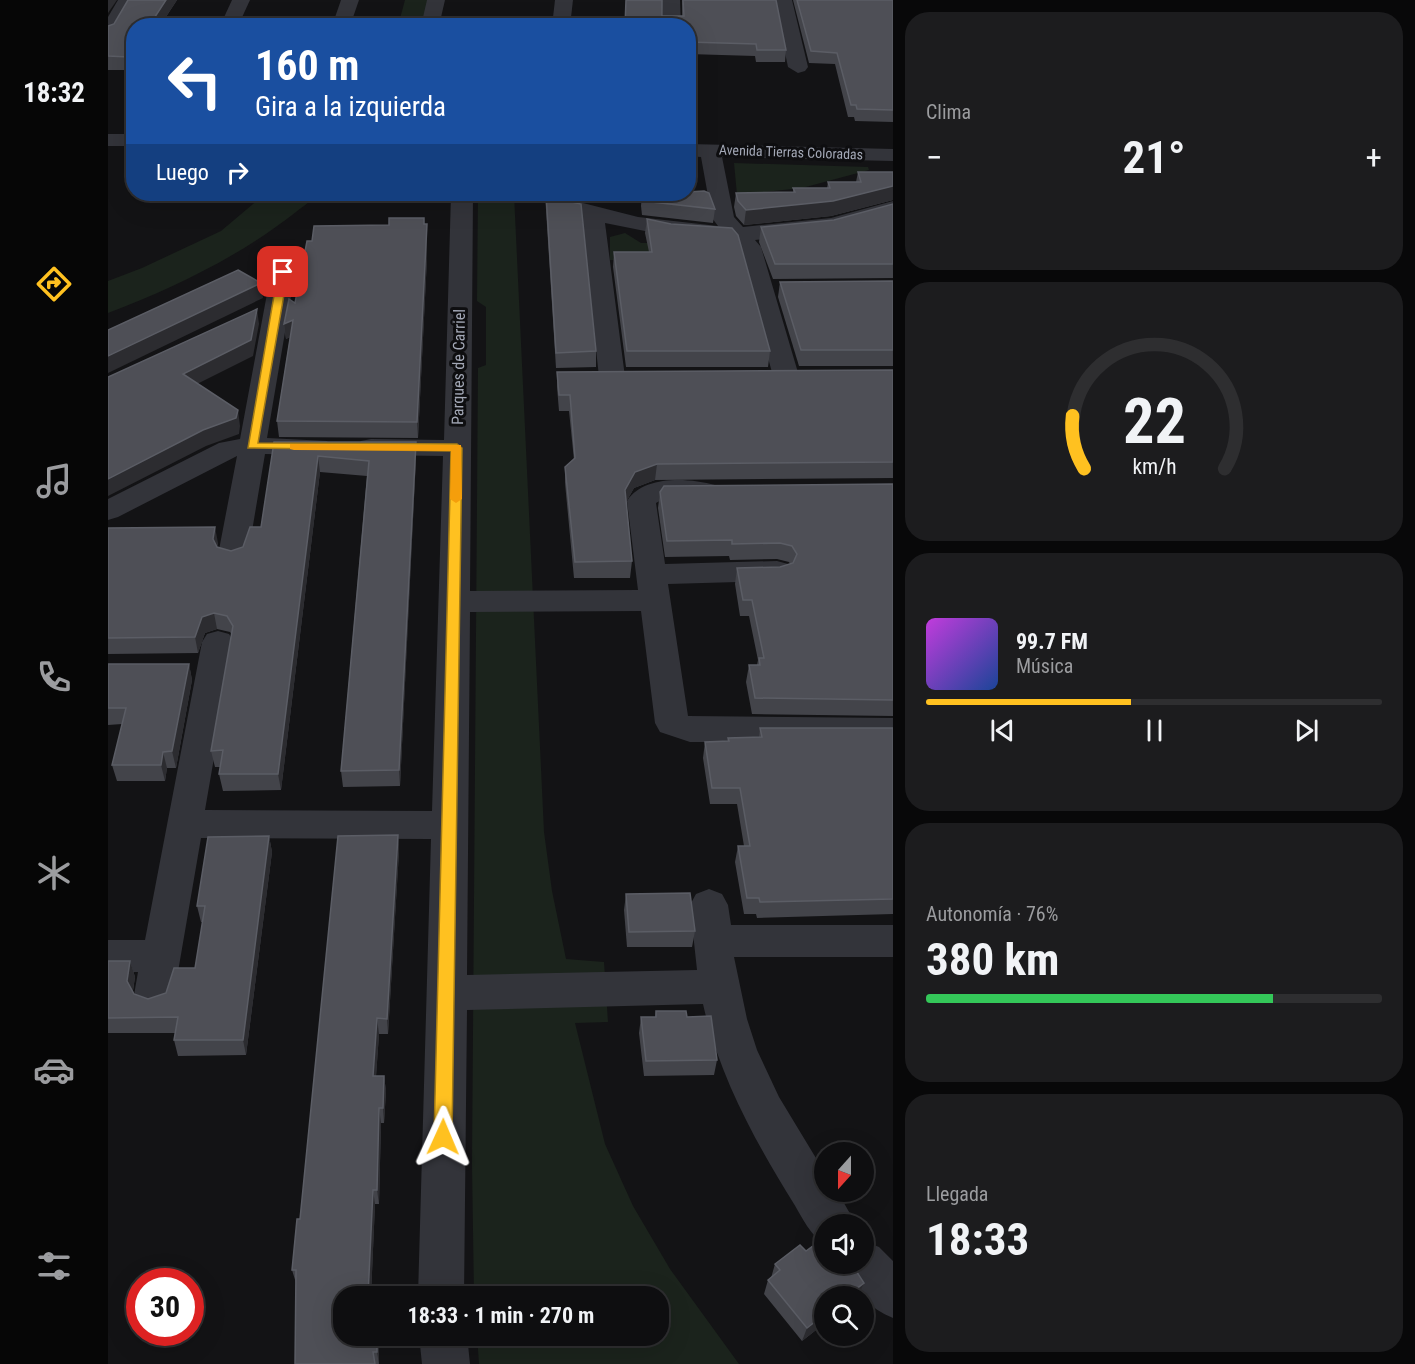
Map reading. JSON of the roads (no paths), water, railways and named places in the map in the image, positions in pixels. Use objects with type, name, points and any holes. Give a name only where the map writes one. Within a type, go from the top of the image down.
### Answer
[{"type":"street","points":[[108,33],[127,0]]},
{"type":"street","points":[[233,18],[241,0]]},
{"type":"street","points":[[344,18],[350,0]]},
{"type":"street","points":[[432,18],[436,0]]},
{"type":"street","points":[[562,18],[564,0]]},
{"type":"street","points":[[671,0],[672,18]]},
{"type":"street","points":[[783,0],[798,67]]},
{"type":"street","points":[[108,124],[126,125]]},
{"type":"street","name":"Avenida Tierras Coloradas","points":[[696,135],[893,141]]},
{"type":"street","points":[[108,140],[126,140]]},
{"type":"street","points":[[699,150],[723,218],[749,247],[773,287],[786,376]]},
{"type":"street","name":"Avenida Tierras Coloradas","points":[[699,150],[893,155]]},
{"type":"street","name":"Parques de Carriel","points":[[441,1286],[462,201]]},
{"type":"street","points":[[612,377],[584,211],[654,226],[736,234],[810,229],[893,208]]},
{"type":"street","points":[[227,539],[252,446],[266,309],[286,256]]},
{"type":"street","points":[[108,511],[217,454],[252,446],[457,448]]},
{"type":"street","points":[[739,491],[656,491],[645,496],[641,507],[670,719],[677,727],[690,730],[893,730]]},
{"type":"street","points":[[453,602],[652,587],[777,571]]},
{"type":"street","points":[[154,994],[216,654],[178,667]]},
{"type":"street","points":[[185,824],[449,825]]},
{"type":"street","points":[[826,1214],[800,1175],[748,1080],[719,987],[712,923],[893,940]]},
{"type":"street","points":[[108,956],[161,956]]},
{"type":"street","points":[[446,993],[719,987]]},
{"type":"street","points":[[873,1274],[893,1295]]},
{"type":"street","points":[[444,1346],[446,1364]]}]
